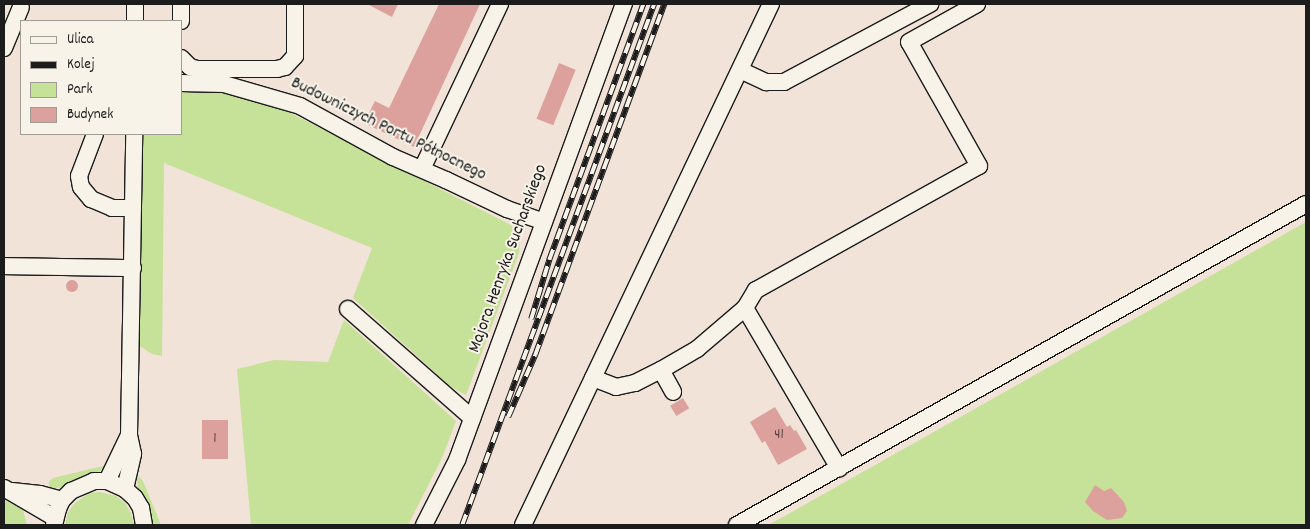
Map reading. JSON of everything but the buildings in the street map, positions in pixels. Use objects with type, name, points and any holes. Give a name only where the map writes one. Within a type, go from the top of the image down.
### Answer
[{"type":"street","points":[[135,4],[135,20]]},
{"type":"street","points":[[181,4],[181,20]]},
{"type":"street","points":[[182,59],[190,67],[197,69],[277,69],[285,67],[295,56],[295,4]]},
{"type":"street","points":[[422,169],[500,4]]},
{"type":"street","name":"Majora Henryka Sucharskiego","points":[[424,525],[456,460],[624,4]]},
{"type":"street","points":[[523,525],[771,4]]},
{"type":"street","points":[[740,70],[766,82],[784,82],[930,4]]},
{"type":"street","points":[[593,378],[616,387],[636,383],[661,370],[697,349],[745,308],[756,290],[979,166],[909,42],[977,4]]},
{"type":"street","points":[[4,48],[21,7]]},
{"type":"street","name":"Budowniczych Portu Północnego","points":[[182,83],[224,84],[300,106],[393,157],[507,209],[544,222]]},
{"type":"street","points":[[95,135],[79,176],[81,187],[91,199],[112,208],[133,208]]},
{"type":"street","points":[[125,489],[133,454],[129,434],[134,135]]},
{"type":"street","points":[[737,525],[1306,204]]},
{"type":"street","points":[[4,266],[133,268]]},
{"type":"street","points":[[745,308],[839,468]]},
{"type":"street","points":[[348,309],[472,418]]},
{"type":"street","points":[[661,370],[672,392]]},
{"type":"street","points":[[106,482],[129,434]]},
{"type":"street","points":[[8,490],[55,522],[62,500],[71,491],[82,484],[106,482],[125,489],[135,498],[141,508],[144,525]]},
{"type":"street","points":[[8,490],[40,494],[62,500]]},
{"type":"green space","points":[[182,89],[231,91],[275,105],[511,225],[520,237],[519,253],[466,395],[451,387],[353,298],[372,248],[164,163],[162,356],[152,354],[138,345],[142,135],[182,135]]},
{"type":"green space","points":[[1306,222],[1306,525],[768,525],[790,513]]},
{"type":"green space","points":[[344,320],[456,421],[442,458],[408,525],[251,525],[237,369],[274,360],[328,362]]},
{"type":"green space","points":[[107,465],[99,472],[81,478],[64,487],[49,489],[49,481],[53,478]]},
{"type":"green space","points":[[136,474],[143,481],[161,525],[152,525],[149,510],[138,489]]},
{"type":"green space","points":[[100,492],[116,496],[125,503],[131,513],[134,525],[65,525],[68,512],[75,503],[89,493]]},
{"type":"green space","points":[[4,500],[23,510],[27,525],[4,525]]},
{"type":"railway","points":[[531,319],[549,260],[643,4]]},
{"type":"railway","points":[[462,525],[654,4]]},
{"type":"railway","points":[[508,417],[535,355],[664,4]]}]
